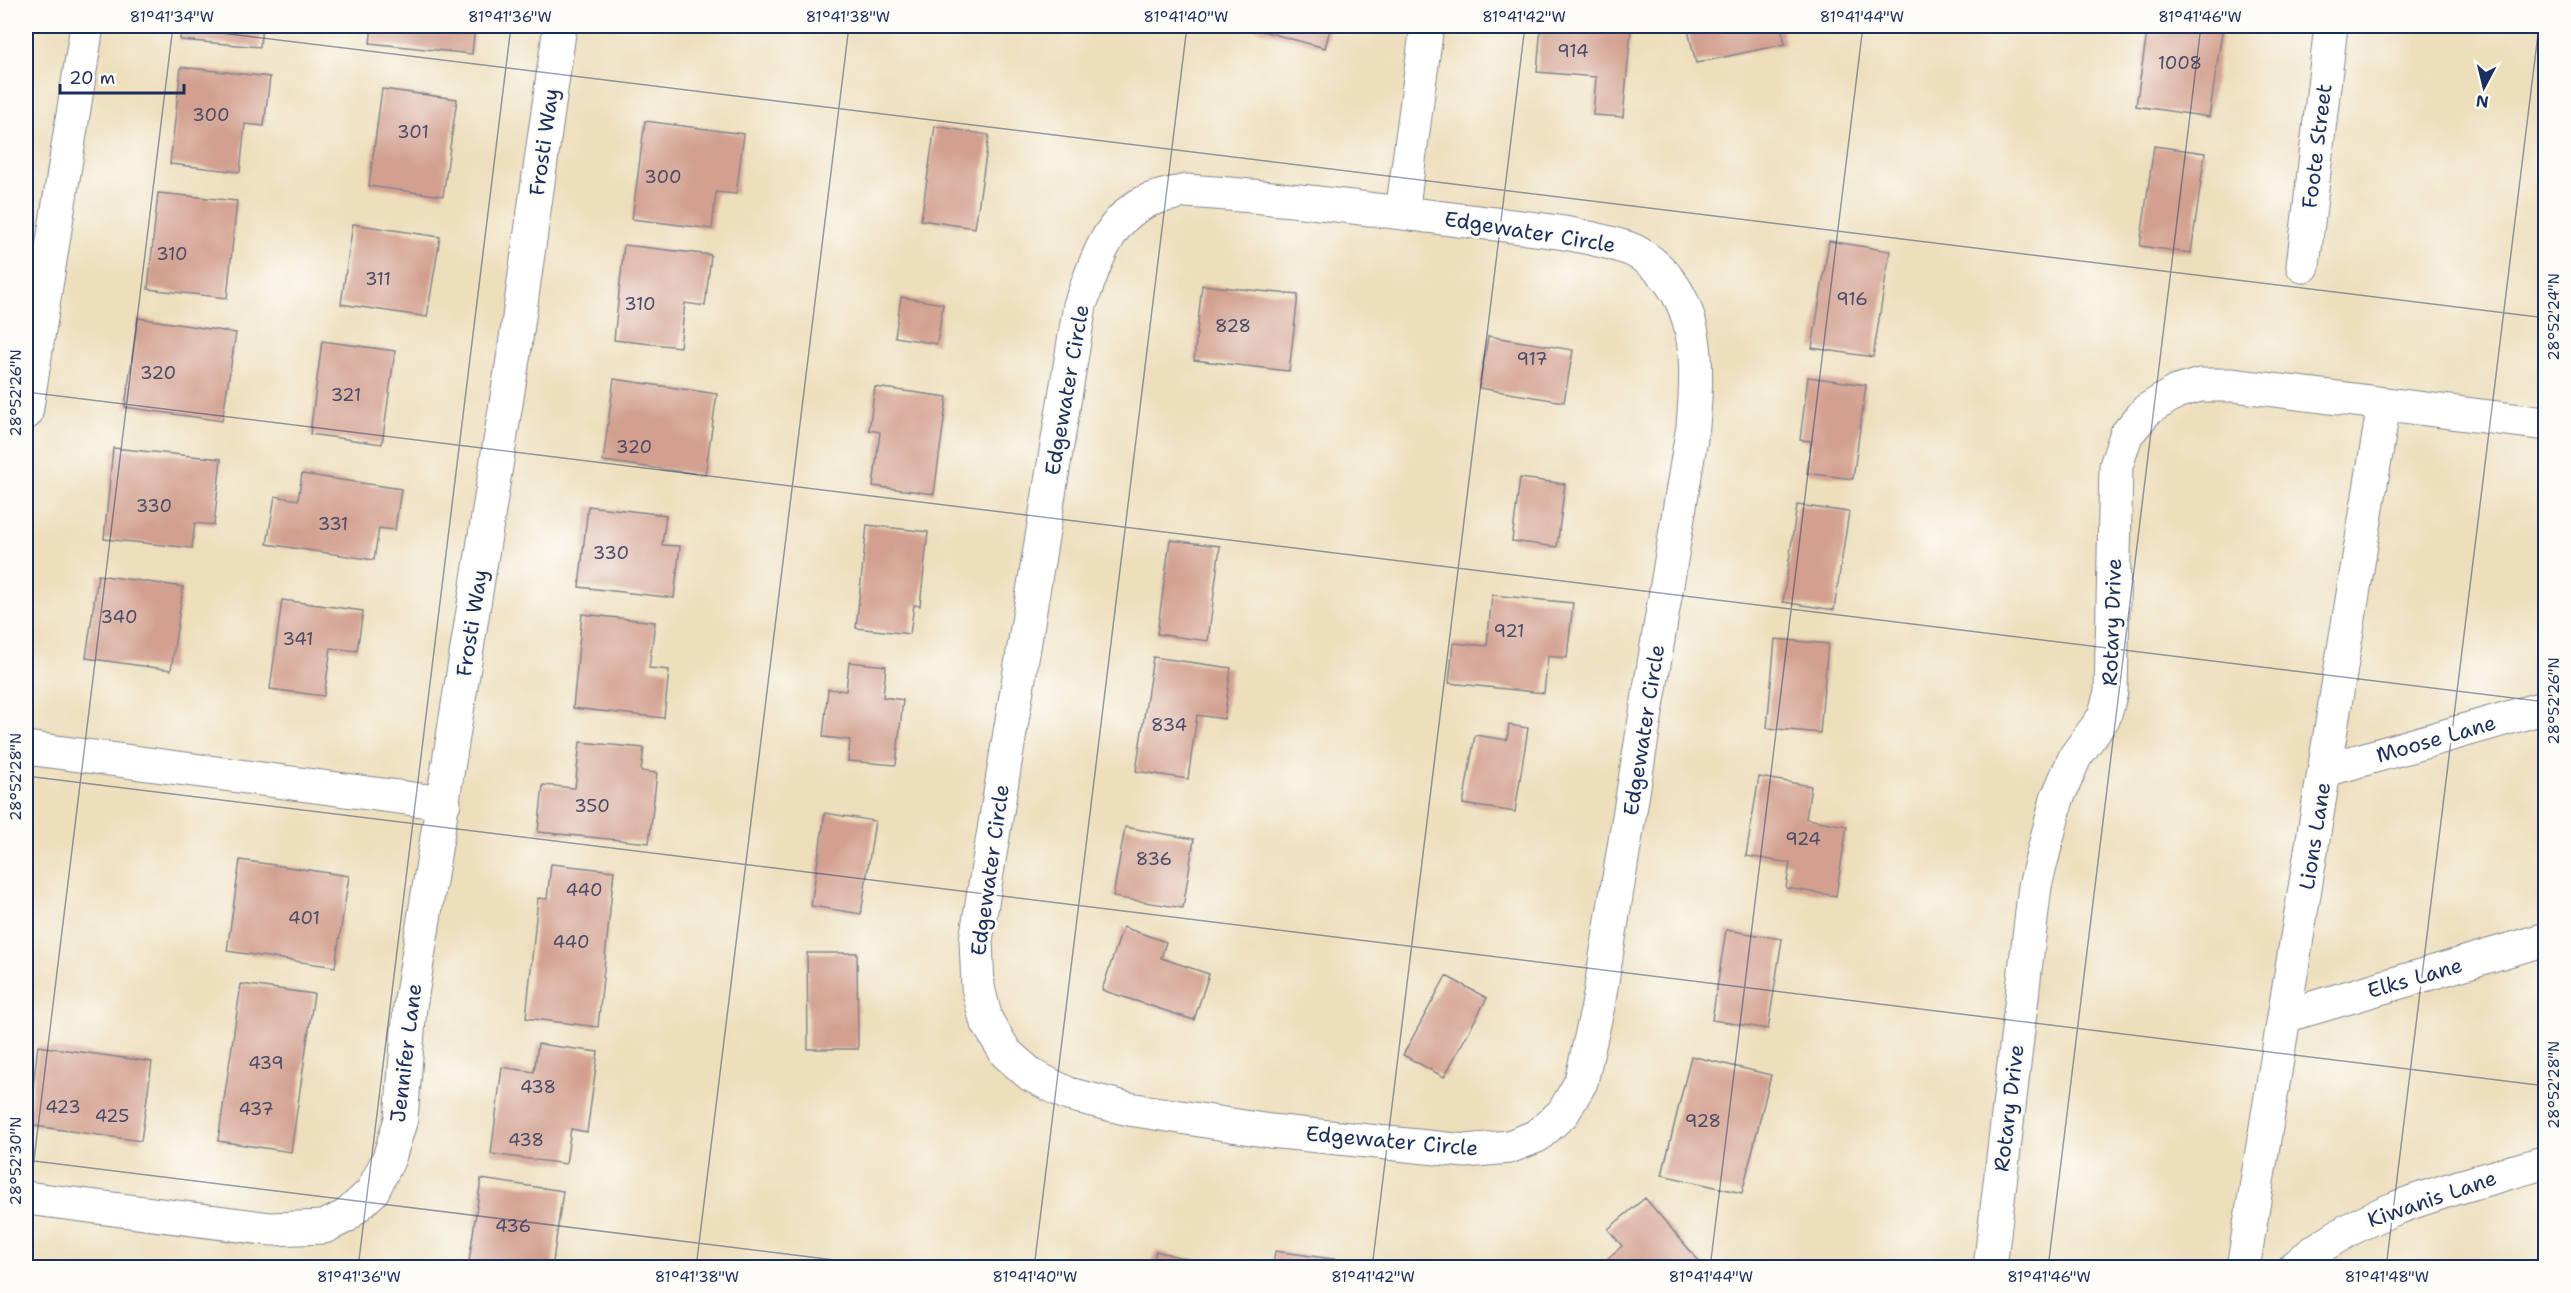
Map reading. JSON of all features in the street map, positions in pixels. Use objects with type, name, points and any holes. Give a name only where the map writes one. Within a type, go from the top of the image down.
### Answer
[{"type":"street","points":[[26,413],[87,26]]},
{"type":"street","name":"Frosti Way","points":[[444,803],[514,353],[560,26]]},
{"type":"street","points":[[1402,213],[1427,26]]},
{"type":"street","name":"Foote Street","points":[[2303,266],[2331,26]]},
{"type":"street","name":"Edgewater Circle","points":[[1186,191],[1250,194],[1402,213],[1560,232],[1630,249],[1657,267],[1681,297],[1690,325],[1697,373],[1693,426],[1598,1006],[1581,1082],[1563,1113],[1537,1137],[1509,1147],[1466,1151],[1270,1131],[1129,1109],[1068,1094],[1031,1075],[1006,1053],[987,1020],[978,987],[976,940],[1080,305],[1098,257],[1122,217],[1146,202],[1186,191]]},
{"type":"street","name":"Rotary Drive","points":[[1990,1268],[2035,886],[2057,799],[2075,757],[2104,717],[2111,692],[2116,466],[2126,435],[2147,410],[2176,392],[2200,385],[2233,385],[2546,424]]},
{"type":"street","name":"Lions Lane","points":[[2243,1268],[2384,404]]},
{"type":"street","name":"Moose Lane","points":[[2326,770],[2546,707]]},
{"type":"street","points":[[26,747],[444,803]]},
{"type":"street","name":"Jennifer Lane","points":[[26,1198],[271,1229],[324,1227],[346,1216],[372,1192],[388,1158],[401,1119],[410,1007],[444,803]]},
{"type":"street","name":"Elks Lane","points":[[2285,1016],[2546,939]]},
{"type":"street","name":"Kiwanis Lane","points":[[2294,1268],[2306,1257],[2362,1222],[2403,1205],[2546,1162]]},
{"type":"building","points":[[181,26],[262,26],[260,47],[180,40]]},
{"type":"building","points":[[372,26],[475,26],[472,54],[370,43]]},
{"type":"building","points":[[1244,26],[1331,26],[1325,48]]},
{"type":"building","points":[[1541,26],[1631,30],[1623,117],[1593,115],[1596,77],[1537,72]]},
{"type":"building","points":[[1687,26],[1781,26],[1785,44],[1696,63]]},
{"type":"building","points":[[2148,26],[2223,26],[2209,117],[2136,106]]},
{"type":"building","points":[[181,67],[270,77],[264,126],[245,124],[240,172],[170,164]]},
{"type":"building","points":[[382,89],[457,99],[443,196],[369,186]]},
{"type":"building","points":[[645,121],[744,134],[736,194],[716,192],[712,229],[632,219]]},
{"type":"building","points":[[935,126],[989,135],[975,228],[921,220]]},
{"type":"building","points":[[2154,146],[2205,153],[2191,253],[2140,246]]},
{"type":"building","points":[[158,193],[237,201],[227,298],[148,289]]},
{"type":"building","points":[[353,224],[440,237],[427,317],[341,304]]},
{"type":"building","points":[[1829,241],[1890,251],[1873,357],[1812,348]]},
{"type":"building","points":[[624,245],[711,255],[705,306],[685,303],[680,347],[614,340]]},
{"type":"building","points":[[1202,285],[1298,295],[1289,371],[1194,360]]},
{"type":"building","points":[[901,297],[943,304],[937,344],[895,337]]},
{"type":"building","points":[[138,318],[236,333],[222,421],[125,407]]},
{"type":"building","points":[[1488,336],[1573,350],[1564,402],[1479,388]]},
{"type":"building","points":[[322,341],[395,351],[382,444],[310,434]]},
{"type":"building","points":[[1808,377],[1866,385],[1853,479],[1807,473],[1811,441],[1800,440]]},
{"type":"building","points":[[614,379],[717,394],[705,475],[603,461]]},
{"type":"building","points":[[875,387],[947,397],[934,494],[873,486],[880,432],[869,430]]},
{"type":"building","points":[[113,448],[221,459],[214,525],[195,523],[192,548],[104,539]]},
{"type":"building","points":[[302,474],[401,489],[395,530],[379,528],[374,560],[267,544],[275,496],[298,500]]},
{"type":"building","points":[[1520,478],[1565,484],[1557,547],[1512,541]]},
{"type":"building","points":[[1797,505],[1849,512],[1834,610],[1783,602]]},
{"type":"building","points":[[588,506],[666,515],[662,545],[680,546],[674,598],[579,587]]},
{"type":"building","points":[[867,525],[928,532],[920,606],[914,605],[910,634],[856,628]]},
{"type":"building","points":[[1170,540],[1220,546],[1208,641],[1157,634]]},
{"type":"building","points":[[98,575],[183,587],[171,670],[86,658]]},
{"type":"building","points":[[1492,595],[1573,603],[1567,658],[1548,656],[1544,693],[1449,683],[1453,643],[1487,646]]},
{"type":"building","points":[[282,600],[363,611],[357,651],[331,648],[324,696],[270,689]]},
{"type":"building","points":[[582,614],[655,622],[649,668],[669,670],[664,718],[573,708]]},
{"type":"building","points":[[1775,639],[1828,644],[1820,733],[1767,728]]},
{"type":"building","points":[[1153,657],[1231,668],[1224,719],[1197,715],[1188,779],[1136,771]]},
{"type":"building","points":[[849,662],[886,666],[883,697],[903,700],[896,765],[848,761],[850,740],[823,737],[828,689],[846,691]]},
{"type":"building","points":[[1509,725],[1528,728],[1515,812],[1463,804],[1475,735],[1507,740]]},
{"type":"building","points":[[580,742],[644,748],[641,771],[657,773],[649,843],[538,832],[543,785],[575,788]]},
{"type":"building","points":[[1759,777],[1811,786],[1806,819],[1847,826],[1836,896],[1786,888],[1790,863],[1746,856]]},
{"type":"building","points":[[825,813],[875,821],[861,914],[811,906]]},
{"type":"building","points":[[1125,827],[1194,839],[1183,908],[1113,897]]},
{"type":"building","points":[[240,860],[349,876],[335,967],[227,951]]},
{"type":"building","points":[[551,864],[614,871],[598,1027],[526,1018],[538,898],[547,899]]},
{"type":"building","points":[[1123,927],[1166,942],[1161,958],[1209,974],[1194,1020],[1102,990]]},
{"type":"building","points":[[1726,930],[1782,939],[1768,1029],[1712,1020]]},
{"type":"building","points":[[807,953],[857,953],[858,1049],[808,1049]]},
{"type":"building","points":[[1446,976],[1487,998],[1444,1077],[1403,1055]]},
{"type":"building","points":[[241,984],[314,994],[291,1152],[218,1141]]},
{"type":"building","points":[[538,1044],[598,1052],[587,1132],[571,1129],[566,1164],[491,1154],[502,1067],[534,1072]]},
{"type":"building","points":[[38,1046],[152,1062],[141,1141],[28,1125]]},
{"type":"building","points":[[1691,1056],[1771,1075],[1742,1193],[1662,1175]]},
{"type":"building","points":[[481,1179],[563,1191],[552,1268],[468,1268]]},
{"type":"building","points":[[1645,1198],[1705,1268],[1597,1268],[1622,1246],[1608,1229]]},
{"type":"building","points":[[1156,1251],[1207,1264],[1206,1268],[1151,1268]]},
{"type":"building","points":[[1275,1251],[1368,1264],[1367,1268],[1273,1268]]}]
